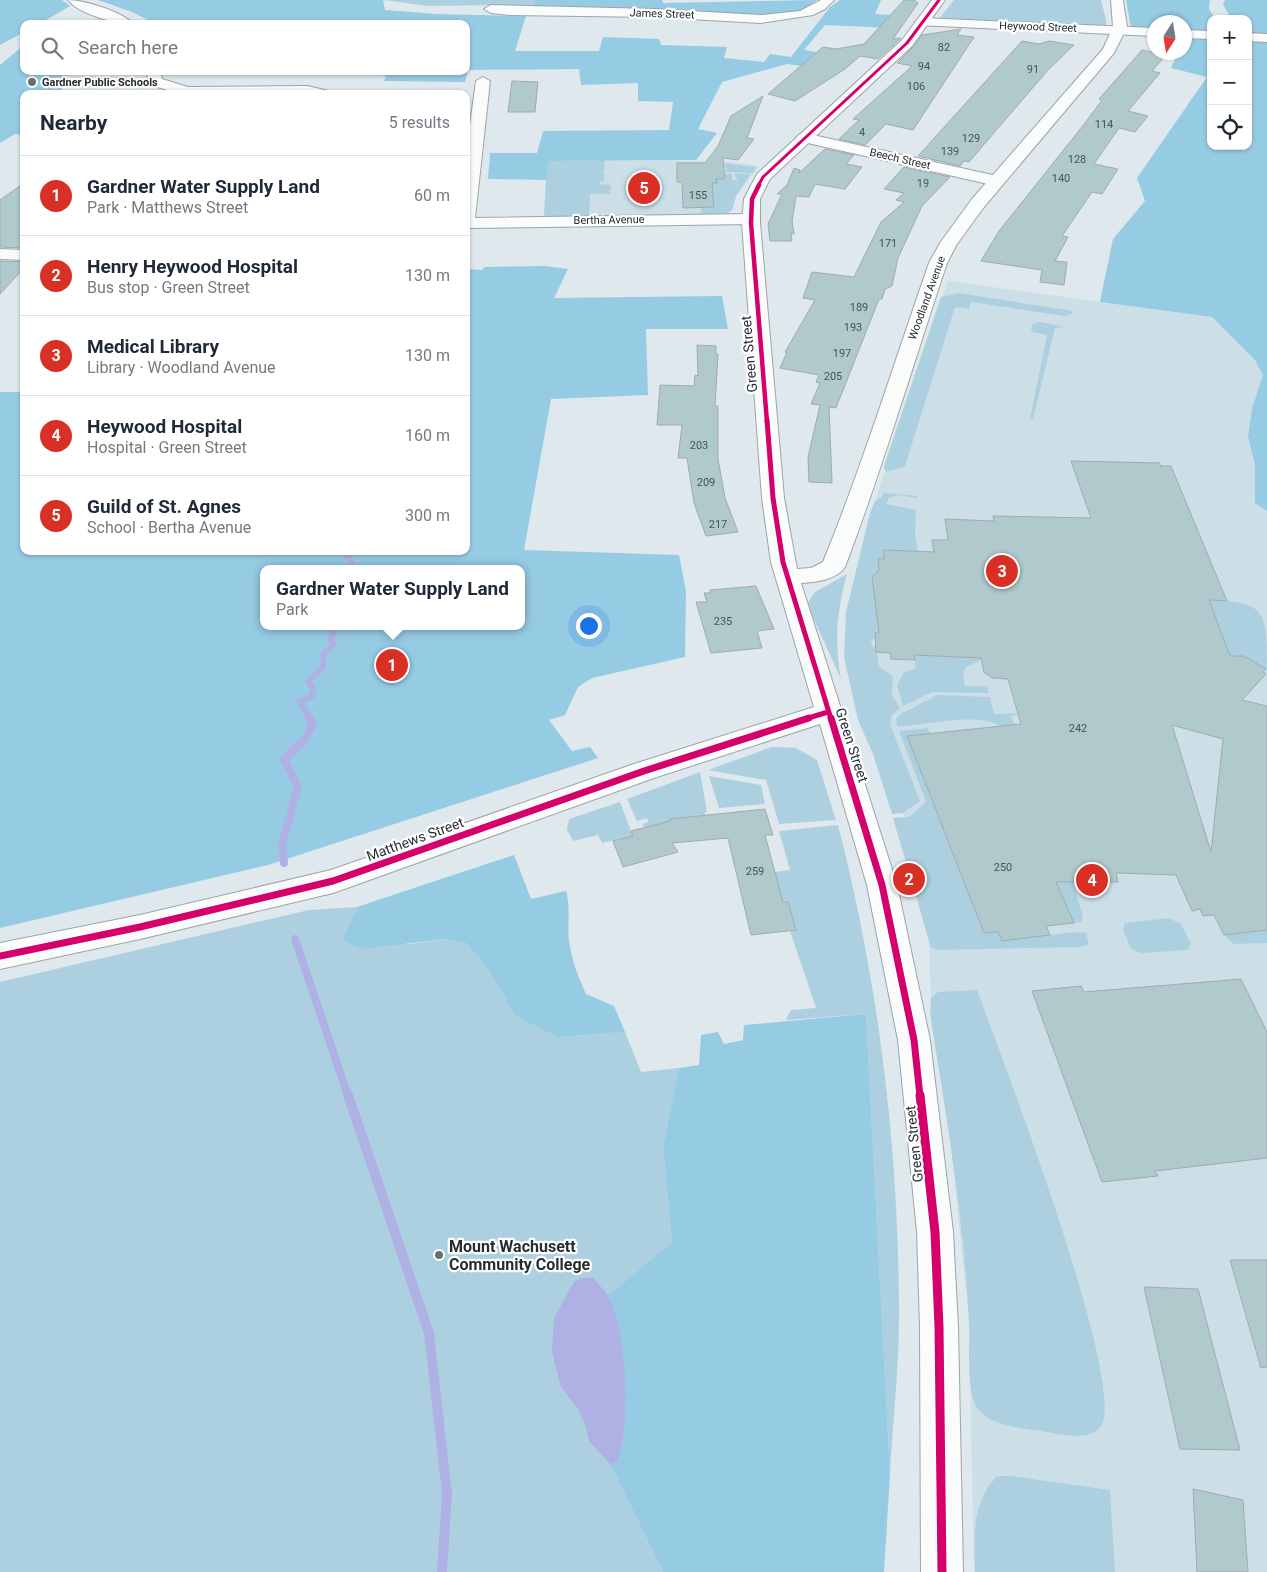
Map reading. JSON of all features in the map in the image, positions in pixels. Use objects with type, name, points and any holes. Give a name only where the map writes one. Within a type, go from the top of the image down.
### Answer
[{"type":"street","points":[[74,0],[82,6],[121,20]]},
{"type":"street","name":"James Street","points":[[491,9],[525,12],[655,13],[772,18],[809,13],[828,0]]},
{"type":"street","name":"Green Street","points":[[939,0],[884,66],[804,138],[763,178],[752,200],[751,219],[773,498],[786,577],[882,885],[908,1005],[923,1100],[935,1232],[939,1317],[942,1572]]},
{"type":"street","name":"Woodland Avenue","points":[[786,577],[822,573],[833,567],[863,491],[889,405],[938,263],[954,235],[997,181],[1109,50],[1118,31],[1120,18],[1117,0]]},
{"type":"street","name":"Heywood Street","points":[[922,22],[1147,32]]},
{"type":"street","points":[[1192,34],[1207,35]]},
{"type":"street","points":[[1252,37],[1267,38]]},
{"type":"street","points":[[154,75],[155,82],[184,90]]},
{"type":"street","points":[[470,150],[472,114],[483,81]]},
{"type":"street","name":"Beech Street","points":[[804,138],[997,181]]},
{"type":"street","name":"Bertha Avenue","points":[[470,223],[751,219]]},
{"type":"street","points":[[0,254],[20,255]]},
{"type":"street","name":"Matthews Street","points":[[0,956],[140,927],[333,881],[644,771],[828,712]]},
{"type":"shaded area","points":[[0,0],[62,0],[70,6],[46,20],[20,20],[20,34],[0,45]]},
{"type":"shaded area","points":[[98,0],[383,0],[385,10],[436,14],[526,16],[515,51],[599,51],[603,37],[659,39],[661,45],[727,47],[724,58],[764,62],[770,54],[791,57],[830,7],[840,0],[881,0],[875,14],[891,15],[893,28],[825,25],[804,50],[836,55],[822,69],[787,64],[722,82],[698,129],[717,133],[696,160],[548,161],[547,180],[488,179],[490,153],[537,153],[543,131],[669,130],[673,102],[638,101],[638,83],[581,85],[579,69],[470,70],[470,20],[148,20]]},
{"type":"shaded area","points":[[384,0],[535,0],[534,9],[502,5],[428,6]]},
{"type":"shaded area","points":[[535,0],[662,0],[663,3],[817,0],[800,11],[779,15],[534,9]]},
{"type":"shaded area","points":[[954,0],[1101,0],[1106,28],[938,20]]},
{"type":"shaded area","points":[[1126,0],[1210,0],[1209,9],[1213,15],[1207,15],[1207,32],[1192,31],[1192,15],[1147,15],[1147,29],[1131,28]]},
{"type":"shaded area","points":[[1225,0],[1267,0],[1267,34],[1252,33],[1252,15],[1229,15],[1223,5]]},
{"type":"shaded area","points":[[1192,35],[1207,36],[1207,77],[1171,68],[1175,60],[1192,60]]},
{"type":"shaded area","points":[[1252,38],[1267,39],[1267,511],[1255,503],[1255,465],[1248,437],[1252,408],[1263,375],[1255,360],[1212,317],[1100,302],[1113,239],[1145,201],[1137,178],[1207,77],[1207,150],[1252,150]]},
{"type":"shaded area","points":[[20,48],[20,75],[67,75],[61,90],[20,90],[20,135],[15,134],[0,143],[0,65]]},
{"type":"shaded area","points":[[381,75],[467,75],[465,82],[384,81],[386,76]]},
{"type":"shaded area","points":[[605,160],[604,171],[601,172],[604,173],[604,181],[600,181],[599,184],[611,185],[610,194],[590,194],[589,215],[603,216],[544,217],[547,161]]},
{"type":"shaded area","points":[[547,161],[725,161],[759,166],[736,196],[732,210],[726,214],[544,217]]},
{"type":"shaded area","points":[[723,163],[757,167],[753,173],[724,172],[727,169]]},
{"type":"shaded area","points":[[724,174],[732,174],[732,180],[738,180],[734,174],[751,174],[736,196],[732,210],[726,214],[701,215],[701,206],[714,206],[712,183],[717,183],[716,179]]},
{"type":"shaded area","points":[[544,266],[568,269],[554,298],[722,296],[728,329],[646,329],[648,395],[551,399],[524,550],[679,555],[686,591],[685,657],[592,678],[578,687],[565,715],[549,720],[572,751],[590,747],[598,758],[268,865],[0,928],[0,392],[20,392],[20,555],[470,555],[470,269],[482,270],[485,267]]},
{"type":"shaded area","points":[[948,281],[1212,317],[1255,360],[1263,375],[1252,408],[1248,437],[1255,465],[1255,503],[1267,511],[1267,1572],[974,1572],[969,1320],[950,1137],[932,1029],[929,944],[903,813],[847,636],[875,526],[875,501]]},
{"type":"shaded area","points":[[959,293],[1073,311],[1072,314],[1064,316],[971,302],[969,309],[955,307],[905,466],[887,472],[884,469],[885,463],[941,297]]},
{"type":"shaded area","points":[[1040,322],[1065,327],[1055,328],[1033,419],[1030,419],[1047,335],[1031,332],[1032,324]]},
{"type":"shaded area","points":[[882,494],[917,496],[917,498],[897,495],[889,498],[886,504],[916,510],[915,532],[918,552],[884,550],[884,559],[879,558],[879,633],[874,633],[875,639],[871,639],[872,646],[876,647],[879,667],[893,676],[892,695],[900,708],[892,715],[890,724],[920,801],[903,813],[892,814],[873,754],[858,720],[844,657],[846,612],[870,513],[875,501],[883,496]]},
{"type":"shaded area","points":[[847,574],[841,601],[837,639],[841,679],[807,604],[815,592]]},
{"type":"shaded area","points":[[1209,600],[1243,603],[1253,607],[1260,614],[1264,622],[1266,634],[1267,670],[1244,656],[1230,656]]},
{"type":"shaded area","points":[[988,651],[981,660],[966,667],[963,673],[965,686],[987,686],[989,693],[932,692],[903,706],[897,685],[904,672],[916,668],[914,655],[956,657]]},
{"type":"shaded area","points":[[937,695],[990,697],[994,714],[1018,713],[1018,715],[1011,716],[1018,736],[994,723],[972,720],[897,727],[896,719],[901,714]]},
{"type":"shaded area","points":[[928,728],[931,734],[907,737],[984,933],[1051,935],[1072,932],[1086,933],[1089,945],[1079,947],[939,950],[931,948],[893,818],[909,817],[926,802],[899,731]]},
{"type":"shaded area","points":[[772,747],[796,748],[817,760],[836,820],[779,824],[766,780],[708,770]]},
{"type":"shaded area","points":[[700,772],[707,812],[705,812],[705,815],[670,819],[674,834],[645,832],[643,824],[648,822],[647,818],[637,821],[627,799]]},
{"type":"shaded area","points":[[709,776],[761,785],[765,804],[719,808]]},
{"type":"shaded area","points":[[620,802],[633,836],[602,843],[598,835],[573,841],[567,830],[569,819]]},
{"type":"shaded area","points":[[1023,810],[1052,812],[1083,917],[1081,922],[1074,923]]},
{"type":"shaded area","points":[[838,825],[865,946],[884,1068],[891,1130],[898,1253],[899,1335],[890,1473],[866,1014],[786,1020],[791,1010],[816,1008],[790,931],[796,929],[788,902],[783,902],[775,872],[790,870],[779,831]]},
{"type":"shaded area","points":[[514,855],[531,899],[566,891],[569,941],[580,981],[586,994],[614,1006],[625,1032],[558,1037],[516,1016],[486,965],[466,943],[445,939],[361,949],[342,940],[357,907]]},
{"type":"shaded area","name":"Mount Wachusett Community College","points":[[357,907],[342,940],[410,944],[445,939],[466,943],[558,1037],[625,1032],[641,1072],[679,1068],[663,1145],[672,1242],[608,1297],[561,1387],[578,1409],[585,1424],[589,1441],[610,1464],[663,1572],[0,1572],[0,982],[309,910]]},
{"type":"shaded area","points":[[1169,918],[1181,924],[1191,944],[1188,950],[1141,953],[1131,949],[1123,929],[1125,923]]},
{"type":"shaded area","points":[[1267,930],[1267,943],[1234,944],[1224,935]]},
{"type":"shaded area","points":[[977,990],[1057,1215],[1096,1349],[1104,1398],[1101,1426],[1088,1434],[1070,1436],[1002,1424],[981,1412],[973,1398],[969,1366],[969,1323],[963,1245],[954,1167],[930,1012],[931,998],[938,992]]},
{"type":"shaded area","points":[[866,1014],[890,1473],[884,1572],[663,1572],[610,1464],[589,1441],[585,1424],[578,1409],[561,1387],[552,1352],[554,1318],[574,1282],[582,1278],[593,1278],[608,1296],[672,1242],[663,1145],[679,1068],[699,1065],[701,1035],[718,1032],[724,1044],[743,1040],[744,1025]]},
{"type":"shaded area","points":[[582,1278],[593,1278],[606,1293],[620,1332],[626,1403],[622,1447],[617,1463],[610,1464],[589,1441],[585,1424],[578,1409],[561,1387],[552,1352],[554,1318],[574,1282]]},
{"type":"shaded area","points":[[997,1476],[1011,1476],[1110,1490],[1115,1572],[975,1572],[975,1533],[978,1510],[988,1487]]},
{"type":"building","points":[[904,0],[914,0],[918,3],[893,39],[901,38],[878,59],[860,56],[845,69],[795,101],[768,94],[823,47],[836,49],[864,44]]},
{"type":"building","points":[[961,29],[957,35],[974,37],[913,130],[886,124],[865,145],[839,139],[859,120],[853,119],[912,66],[897,63],[922,35]]},
{"type":"building","points":[[1022,41],[1039,44],[1050,41],[1074,45],[1048,70],[969,162],[964,161],[960,166],[918,156]]},
{"type":"building","points":[[1142,50],[1147,51],[1147,60],[1162,60],[1152,71],[1160,73],[1128,111],[1148,116],[1135,132],[1119,128],[1094,164],[1118,169],[1102,194],[1092,192],[1062,236],[1068,237],[1055,261],[1067,262],[1064,285],[1040,282],[1042,270],[981,261],[999,231],[1102,100],[1099,99]]},
{"type":"building","points":[[512,81],[538,82],[535,112],[508,112]]},
{"type":"building","points":[[763,96],[747,138],[754,139],[738,160],[723,158],[725,179],[716,179],[717,183],[712,183],[714,207],[683,208],[682,182],[677,182],[677,163],[705,163],[718,146],[731,116]]},
{"type":"building","points":[[825,149],[854,155],[846,164],[862,167],[845,189],[815,184],[809,197],[796,196],[792,221],[794,234],[791,234],[792,241],[770,241],[768,224],[782,194],[777,194],[787,185],[794,168],[800,170],[799,173]]},
{"type":"building","points":[[904,167],[950,177],[922,206],[898,258],[892,286],[885,289],[882,299],[879,299],[836,408],[829,407],[832,483],[809,482],[808,457],[820,405],[811,404],[820,383],[816,382],[819,375],[780,368],[787,352],[785,352],[815,300],[803,298],[812,272],[854,277],[881,222],[904,202],[896,200],[904,193],[884,189]]},
{"type":"building","points":[[20,186],[20,248],[0,247],[0,200]]},
{"type":"building","points":[[0,261],[20,262],[20,272],[0,294]]},
{"type":"building","points":[[697,345],[716,346],[716,354],[718,354],[715,406],[718,406],[718,459],[725,498],[738,532],[706,536],[694,503],[687,458],[678,458],[682,425],[657,425],[660,385],[694,386],[695,375],[698,376]]},
{"type":"building","points":[[1071,461],[1160,463],[1160,466],[1171,466],[1227,601],[1209,600],[1230,656],[1244,656],[1266,669],[1263,672],[1266,674],[1242,700],[1267,706],[1267,930],[1224,935],[1214,915],[1203,916],[1200,909],[1192,911],[1176,875],[1116,873],[1118,882],[1056,882],[1074,923],[1046,926],[1050,935],[1002,941],[998,932],[984,933],[907,736],[1021,724],[1008,679],[992,678],[984,672],[981,658],[914,655],[915,660],[891,659],[890,653],[876,652],[875,633],[879,633],[872,577],[879,570],[878,558],[884,559],[884,550],[934,552],[932,540],[948,540],[945,519],[994,521],[993,516],[1091,518]],"holes":[[[1172,725],[1223,739],[1211,852]]]},
{"type":"building","points":[[756,586],[774,629],[757,631],[762,648],[711,653],[696,602],[707,602],[704,593],[710,593],[710,590]]},
{"type":"building","points":[[765,809],[773,835],[765,835],[783,902],[788,902],[796,930],[751,935],[728,838],[672,843],[678,852],[623,867],[613,841],[633,836],[631,831],[670,821],[670,819]]},
{"type":"building","points":[[1241,979],[1267,1032],[1267,1158],[1155,1171],[1158,1176],[1102,1182],[1032,991],[1081,986],[1084,992]]},
{"type":"building","points":[[1230,1260],[1267,1260],[1267,1367],[1261,1368]]},
{"type":"building","points":[[1144,1287],[1198,1289],[1240,1450],[1180,1449]]},
{"type":"building","points":[[1193,1489],[1243,1500],[1248,1572],[1197,1572]]},
{"type":"waterway","points":[[346,555],[352,563],[351,565]]},
{"type":"waterway","points":[[310,719],[300,702],[312,696],[313,688],[308,681],[322,667],[324,663],[323,655],[334,643],[330,639],[335,630]]},
{"type":"waterway","points":[[284,863],[282,844],[298,787],[284,759],[306,738],[313,724],[309,718]]},
{"type":"waterway","points":[[295,939],[348,1096]]},
{"type":"waterway","points":[[348,1095],[429,1333],[447,1494],[442,1572]]},
{"type":"cycle path","points":[[939,0],[907,43],[763,177],[752,199],[751,223],[773,498],[783,562],[882,885],[914,1040],[935,1232],[939,1327],[942,1572]]},
{"type":"cycle path","points":[[0,956],[140,927],[333,881],[644,771],[828,712]]},
{"type":"place","name":"Gardner Public Schools","points":[[32,82]]},
{"type":"place","name":"Guild of St. Agnes","points":[[644,188]]},
{"type":"place","name":"Medical Library","points":[[1002,571]]},
{"type":"place","name":"Gardner Water Supply Land","points":[[392,665]]},
{"type":"place","name":"Henry Heywood Hospital","points":[[909,879]]},
{"type":"place","name":"Heywood Hospital","points":[[1092,880]]},
{"type":"place","name":"Mount Wachusett Community College","points":[[439,1255]]}]
